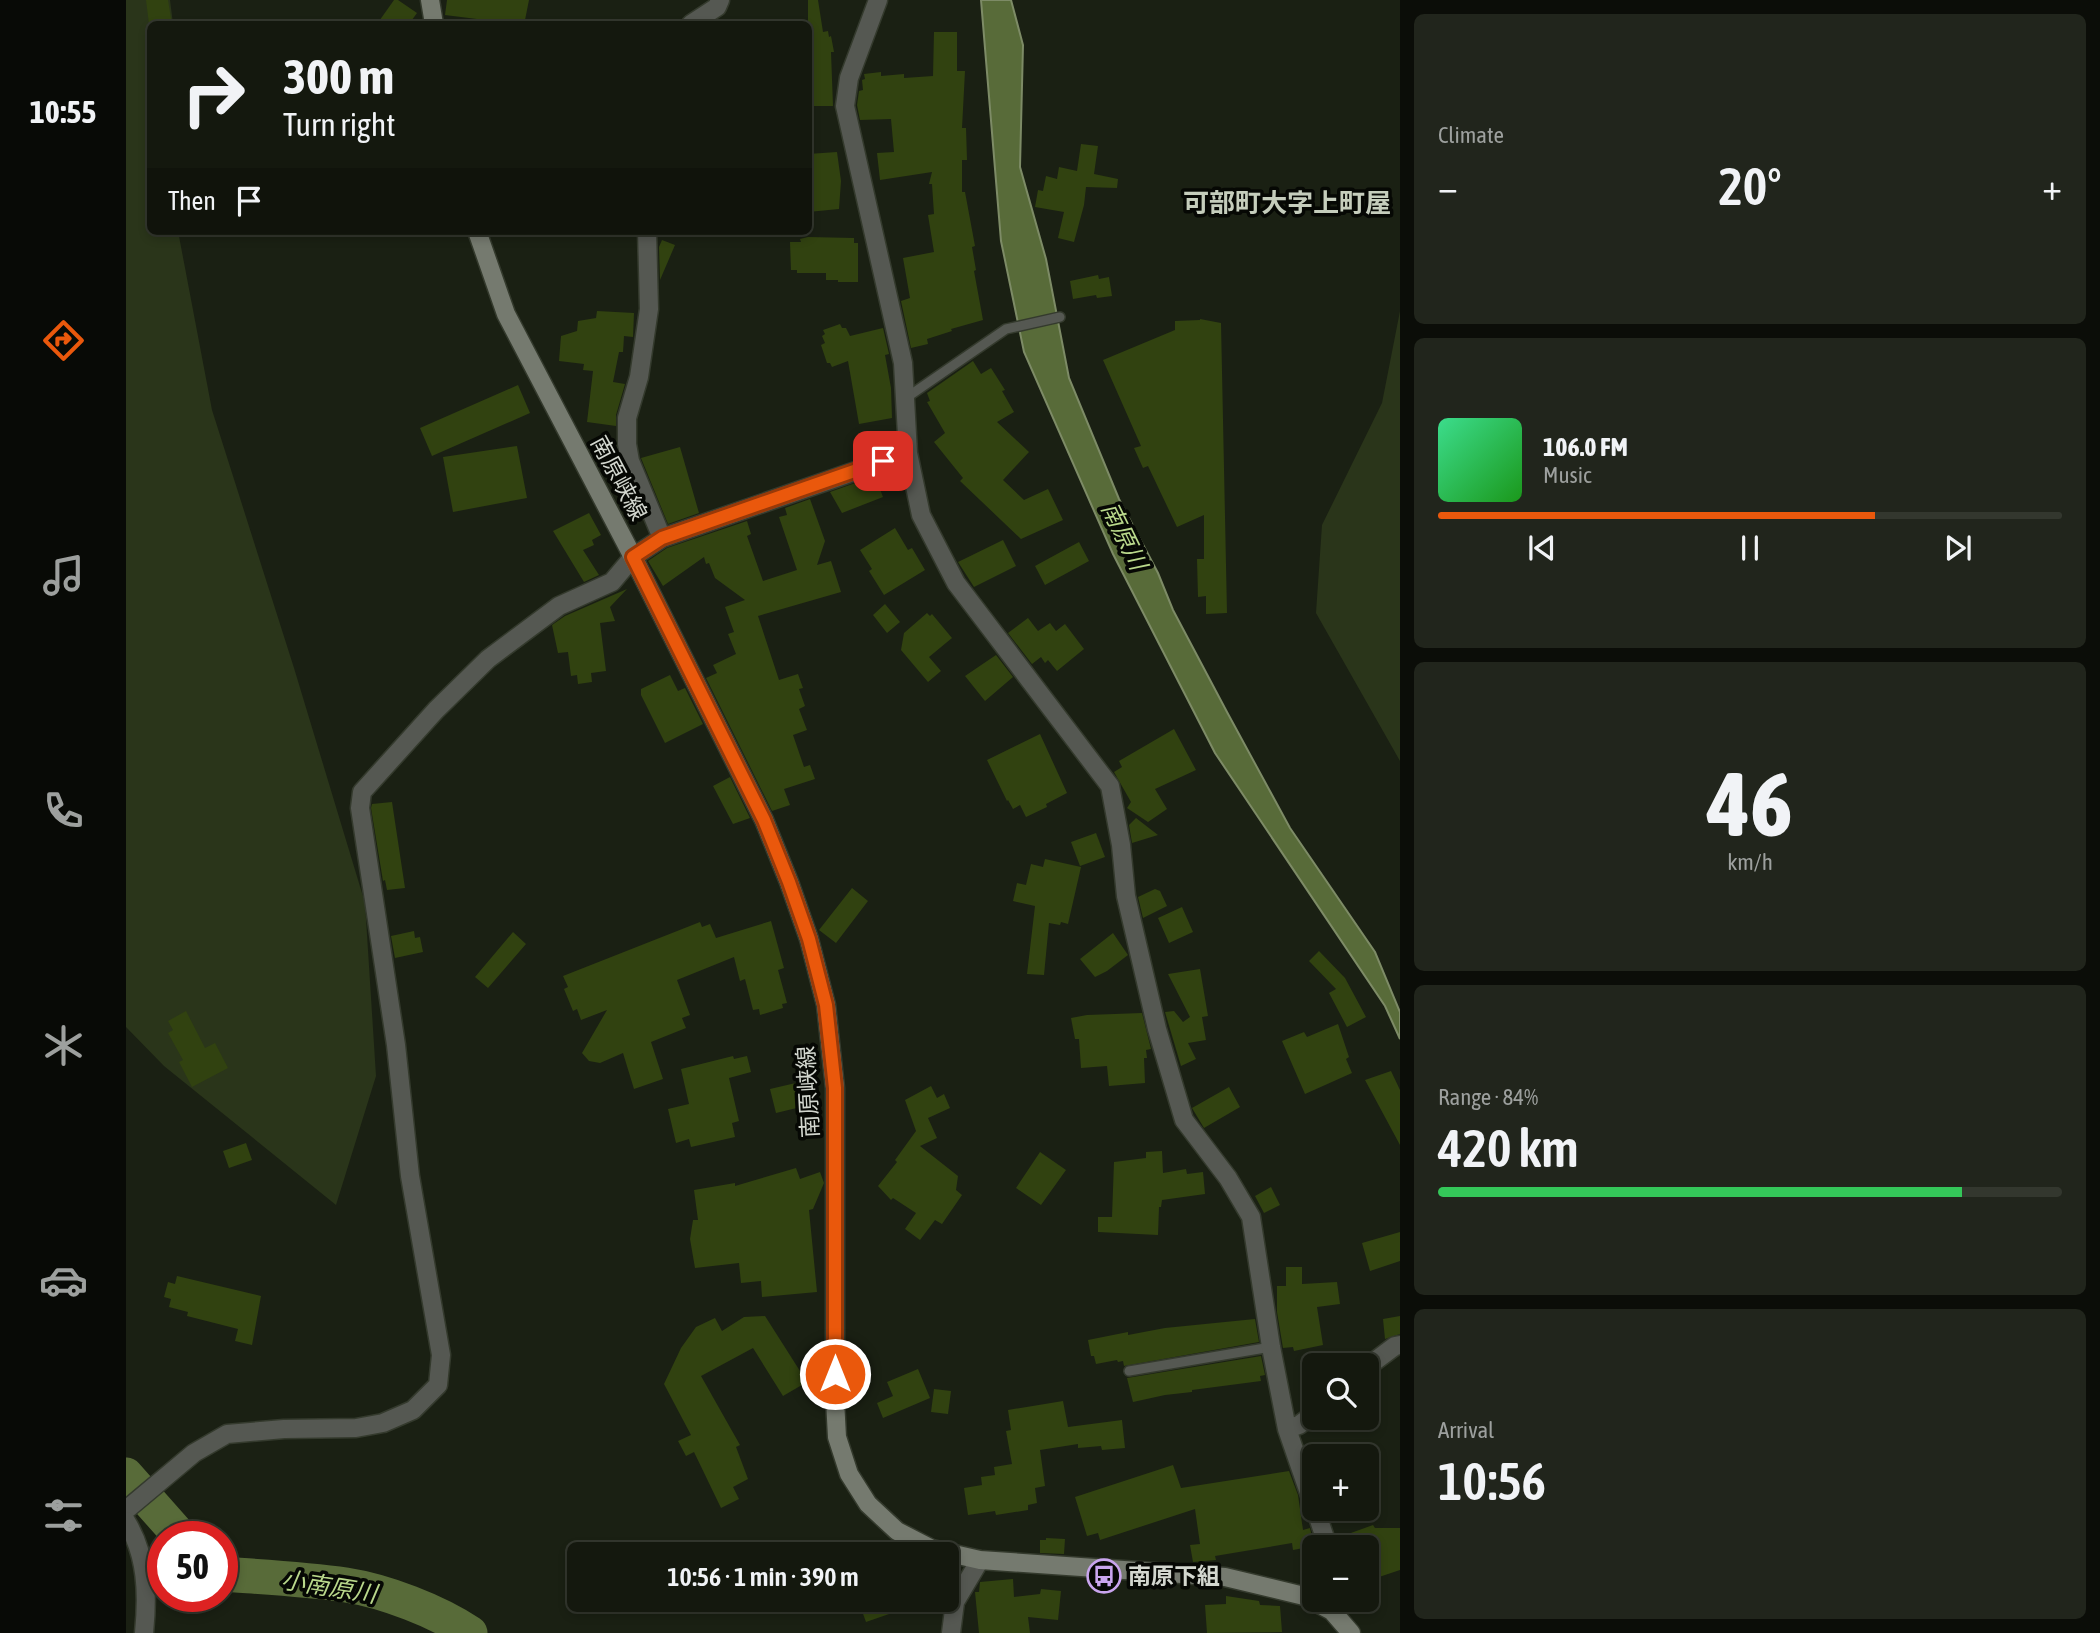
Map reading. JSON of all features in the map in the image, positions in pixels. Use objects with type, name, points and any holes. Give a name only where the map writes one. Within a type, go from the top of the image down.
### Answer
[{"type":"main road","points":[[430,0],[434,21]]},
{"type":"main road","name":"南原峡線","points":[[478,235],[506,314],[633,557],[764,820],[809,939],[826,1005],[835,1088],[835,1400],[837,1437],[849,1474],[868,1504],[897,1531],[932,1549],[980,1560],[1225,1577],[1302,1596]]},
{"type":"main road","name":"南原峡線","points":[[1338,1612],[1351,1633]]},
{"type":"street","points":[[696,21],[717,7],[720,0]]},
{"type":"street","points":[[878,0],[849,78],[845,106],[903,363],[908,453],[921,516],[956,583],[1110,786],[1121,845],[1126,896],[1157,1029],[1184,1120],[1228,1178],[1251,1217],[1270,1347],[1287,1429],[1302,1473]]},
{"type":"street","points":[[647,235],[649,309],[639,377],[627,418],[627,444],[630,461],[662,538]]},
{"type":"street","points":[[144,1633],[147,1602],[141,1553],[128,1517],[156,1484],[194,1453],[227,1434],[371,1426],[413,1410],[438,1385],[441,1355],[410,1176],[396,1045],[360,807],[362,793],[436,710],[488,659],[559,606],[612,582],[633,557],[662,538],[908,453]]},
{"type":"street","points":[[1379,1358],[1400,1345]]},
{"type":"street","points":[[1287,1429],[1302,1424]]},
{"type":"street","points":[[951,1633],[955,1602],[980,1560]]},
{"type":"lane","points":[[903,400],[1006,329],[1060,317]]},
{"type":"lane","points":[[1129,1371],[1270,1347]]},
{"type":"shaded area","points":[[126,0],[170,0],[173,21],[147,21],[147,235],[179,235],[212,410],[365,903],[376,1076],[336,1205],[164,1066],[126,1027]]},
{"type":"shaded area","points":[[1400,311],[1400,761],[1316,613],[1322,525],[1382,403]]},
{"type":"water","name":"南原川","points":[[981,0],[1011,0],[1023,45],[1020,167],[1046,259],[1069,378],[1119,499],[1227,712],[1290,828],[1375,952],[1400,1012],[1400,1039],[1385,1006],[1215,753],[1113,554],[1024,352],[1001,241]]},
{"type":"building","points":[[146,0],[168,0],[172,21],[149,21]]},
{"type":"building","points":[[394,0],[417,13],[411,21],[379,21]]},
{"type":"building","points":[[447,0],[529,0],[525,20],[521,21],[493,21],[445,15]]},
{"type":"building","points":[[808,0],[818,0],[823,32],[828,31],[829,37],[831,36],[834,52],[831,52],[833,106],[812,106],[812,21],[808,21]]},
{"type":"building","points":[[934,32],[957,32],[957,71],[965,71],[962,128],[966,128],[967,160],[962,160],[962,192],[965,192],[975,246],[972,247],[974,271],[983,320],[951,329],[952,331],[927,339],[928,344],[911,348],[901,301],[910,298],[903,258],[934,252],[928,215],[934,214],[932,184],[929,184],[932,172],[880,180],[877,153],[894,152],[891,119],[860,120],[857,105],[859,91],[863,90],[864,74],[904,74],[904,78],[933,76]]},
{"type":"building","points":[[1081,144],[1098,146],[1094,174],[1118,179],[1117,188],[1086,187],[1074,242],[1058,238],[1064,212],[1035,207],[1038,190],[1043,191],[1046,176],[1057,179],[1059,167],[1077,171]]},
{"type":"building","points":[[837,152],[841,181],[839,209],[812,212],[812,154]]},
{"type":"building","points":[[854,238],[854,243],[858,243],[858,282],[826,280],[826,273],[797,273],[797,270],[791,270],[790,242],[801,242],[800,239]]},
{"type":"building","points":[[662,240],[675,245],[660,280],[659,247]]},
{"type":"building","points":[[1098,275],[1099,279],[1109,277],[1112,296],[1097,298],[1096,295],[1073,299],[1070,281]]},
{"type":"building","points":[[597,311],[634,313],[633,337],[624,336],[623,352],[619,352],[613,382],[625,384],[616,415],[616,426],[587,422],[593,371],[583,370],[584,364],[559,361],[561,336],[577,331],[578,321],[596,318]]},
{"type":"building","points":[[1200,319],[1221,323],[1227,613],[1206,614],[1206,596],[1198,597],[1197,559],[1204,559],[1204,515],[1177,527],[1148,466],[1143,468],[1134,448],[1141,446],[1103,360],[1175,330],[1175,321]]},
{"type":"building","points":[[840,324],[850,336],[883,328],[889,354],[885,355],[891,388],[892,418],[859,424],[848,361],[832,367],[827,363],[821,345],[825,343],[823,330]]},
{"type":"building","points":[[973,361],[981,374],[991,368],[1005,390],[1002,391],[1014,412],[997,422],[1029,452],[1003,480],[1024,500],[1048,489],[1063,520],[1021,539],[960,481],[963,478],[934,442],[945,433],[927,402],[930,401],[927,393]]},
{"type":"building","points":[[518,385],[530,413],[432,456],[420,428]]},
{"type":"building","points":[[517,446],[527,498],[453,512],[443,457]]},
{"type":"building","points":[[680,447],[699,513],[668,524],[641,458]]},
{"type":"building","points":[[875,476],[883,497],[842,513],[830,492]]},
{"type":"building","points":[[810,499],[825,541],[817,565],[831,561],[841,592],[758,616],[779,680],[798,674],[803,688],[799,689],[805,706],[799,709],[807,730],[793,735],[804,767],[810,765],[815,779],[784,789],[790,805],[772,811],[706,678],[717,673],[713,665],[736,654],[728,634],[734,632],[725,607],[745,600],[715,578],[704,557],[663,586],[648,561],[667,548],[747,521],[751,534],[747,536],[763,581],[797,570],[779,517],[787,515],[785,508]]},
{"type":"building","points":[[589,513],[601,535],[592,540],[594,545],[583,550],[599,575],[584,582],[553,531]]},
{"type":"building","points":[[895,528],[908,550],[912,548],[925,570],[884,595],[860,550]]},
{"type":"building","points":[[1003,540],[1016,566],[974,587],[958,562]]},
{"type":"building","points":[[1079,542],[1089,561],[1045,585],[1035,566]]},
{"type":"building","points":[[627,589],[610,607],[615,621],[600,623],[606,671],[591,673],[592,682],[578,684],[577,675],[571,676],[568,652],[558,653],[552,625],[565,616]]},
{"type":"building","points":[[885,604],[900,622],[887,633],[873,615]]},
{"type":"building","points":[[927,613],[930,616],[932,614],[952,638],[929,657],[941,671],[928,682],[901,650],[904,633]]},
{"type":"building","points":[[1028,618],[1038,631],[1050,623],[1056,631],[1065,624],[1084,649],[1057,671],[1048,660],[1045,663],[1041,657],[1032,664],[1008,633]]},
{"type":"building","points":[[996,655],[1013,677],[985,701],[965,676]]},
{"type":"building","points":[[670,675],[678,691],[685,688],[703,724],[665,743],[641,695],[641,689]]},
{"type":"building","points":[[1174,729],[1196,770],[1155,789],[1167,809],[1148,822],[1127,808],[1131,802],[1114,772],[1122,767],[1119,761]]},
{"type":"building","points":[[1040,734],[1067,793],[1026,817],[1020,805],[1013,809],[1007,801],[987,760]]},
{"type":"building","points":[[730,777],[750,818],[733,824],[713,786]]},
{"type":"building","points":[[392,802],[405,888],[387,890],[385,880],[383,881],[371,808],[372,804]]},
{"type":"building","points":[[1136,818],[1158,835],[1132,843],[1129,825]]},
{"type":"building","points":[[1096,833],[1105,857],[1080,866],[1071,842]]},
{"type":"building","points":[[1045,859],[1081,867],[1068,924],[1049,923],[1044,975],[1027,974],[1035,906],[1013,901],[1017,883],[1026,885],[1031,864],[1043,867]]},
{"type":"building","points":[[852,888],[868,901],[836,943],[819,930]]},
{"type":"building","points":[[1155,889],[1160,891],[1167,906],[1143,918],[1138,897]]},
{"type":"building","points":[[1182,907],[1193,932],[1169,943],[1158,918]]},
{"type":"building","points":[[771,921],[784,968],[778,970],[787,1003],[782,1004],[783,1008],[760,1015],[759,1009],[753,1010],[745,979],[740,981],[734,957],[677,980],[690,1015],[682,1018],[686,1028],[651,1042],[663,1079],[634,1089],[623,1053],[600,1063],[589,1061],[582,1053],[607,1010],[581,1020],[577,1009],[573,1011],[564,989],[568,987],[563,976],[700,922],[702,927],[710,924],[716,938]]},
{"type":"building","points":[[414,931],[415,938],[420,937],[423,952],[395,958],[391,936]]},
{"type":"building","points":[[513,932],[526,944],[488,988],[475,977]]},
{"type":"building","points":[[1113,933],[1128,955],[1095,977],[1080,959]]},
{"type":"building","points":[[1319,951],[1345,978],[1366,1017],[1347,1027],[1329,993],[1336,989],[1309,961]]},
{"type":"building","points":[[1200,969],[1208,1016],[1202,1017],[1206,1040],[1188,1043],[1196,1059],[1181,1066],[1165,1012],[1174,1011],[1183,1022],[1190,1017],[1168,974]]},
{"type":"building","points":[[186,1011],[205,1048],[215,1043],[228,1068],[192,1087],[179,1062],[183,1060],[168,1033],[173,1030],[168,1021]]},
{"type":"building","points":[[1142,1013],[1151,1049],[1146,1050],[1147,1058],[1144,1058],[1145,1083],[1109,1086],[1107,1066],[1081,1068],[1079,1039],[1075,1039],[1071,1018]]},
{"type":"building","points":[[1338,1024],[1352,1073],[1305,1094],[1282,1041],[1304,1032],[1307,1037]]},
{"type":"building","points":[[733,1056],[734,1059],[747,1056],[751,1072],[729,1078],[739,1121],[732,1123],[735,1137],[691,1147],[689,1139],[676,1143],[668,1109],[689,1104],[681,1069]]},
{"type":"building","points":[[1391,1071],[1400,1090],[1400,1145],[1365,1080]]},
{"type":"building","points":[[800,1082],[805,1106],[776,1113],[770,1089]]},
{"type":"building","points":[[931,1086],[937,1098],[944,1094],[950,1108],[928,1118],[937,1138],[920,1146],[958,1176],[956,1190],[962,1195],[942,1224],[935,1220],[920,1240],[905,1229],[916,1213],[893,1198],[891,1200],[878,1186],[916,1131],[905,1100]]},
{"type":"building","points":[[1229,1087],[1240,1107],[1204,1128],[1192,1108]]},
{"type":"building","points":[[246,1143],[252,1160],[229,1168],[223,1151]]},
{"type":"building","points":[[1162,1151],[1163,1173],[1186,1169],[1187,1174],[1203,1172],[1205,1194],[1162,1200],[1159,1207],[1158,1235],[1098,1232],[1098,1217],[1112,1217],[1114,1162],[1146,1158],[1146,1152]]},
{"type":"building","points":[[1040,1152],[1066,1170],[1041,1205],[1016,1188]]},
{"type":"building","points":[[796,1168],[800,1179],[820,1172],[824,1183],[813,1209],[809,1210],[817,1292],[762,1297],[761,1281],[741,1283],[739,1263],[695,1268],[690,1239],[693,1220],[698,1220],[694,1190],[735,1183],[735,1186]]},
{"type":"building","points":[[1271,1187],[1280,1205],[1264,1213],[1255,1196]]},
{"type":"building","points":[[1400,1232],[1400,1261],[1370,1271],[1362,1243]]},
{"type":"building","points":[[1286,1267],[1302,1267],[1302,1284],[1337,1282],[1340,1304],[1317,1307],[1323,1345],[1294,1351],[1293,1347],[1283,1348],[1277,1312],[1277,1286],[1286,1286]]},
{"type":"building","points":[[177,1276],[261,1296],[252,1345],[235,1341],[238,1329],[187,1316],[188,1312],[169,1307],[171,1299],[164,1297],[168,1282],[175,1284]]},
{"type":"building","points":[[765,1316],[807,1382],[783,1396],[753,1348],[701,1376],[740,1445],[736,1447],[748,1479],[733,1487],[739,1499],[721,1508],[694,1452],[686,1456],[678,1441],[691,1435],[664,1384],[681,1348],[696,1327],[715,1318],[722,1331],[744,1317]]},
{"type":"building","points":[[1400,1316],[1400,1334],[1385,1339],[1383,1319]]},
{"type":"building","points":[[1255,1319],[1259,1342],[1124,1366],[1123,1361],[1117,1360],[1096,1364],[1094,1356],[1091,1356],[1088,1340],[1128,1332],[1128,1335],[1165,1328]]},
{"type":"building","points":[[1261,1356],[1265,1375],[1260,1376],[1261,1381],[1192,1390],[1133,1402],[1127,1378]]},
{"type":"building","points":[[918,1369],[930,1398],[883,1418],[877,1403],[893,1396],[887,1382]]},
{"type":"building","points":[[934,1389],[951,1391],[948,1414],[931,1412]]},
{"type":"building","points":[[1063,1401],[1068,1427],[1122,1420],[1125,1448],[1078,1448],[1078,1444],[1040,1450],[1045,1486],[1035,1488],[1037,1503],[1028,1505],[1028,1510],[996,1515],[995,1511],[968,1515],[964,1488],[982,1485],[981,1477],[995,1475],[994,1467],[1012,1464],[1006,1431],[1011,1430],[1008,1410]]},
{"type":"building","points":[[1173,1465],[1181,1488],[1289,1471],[1298,1495],[1303,1530],[1310,1528],[1312,1535],[1302,1535],[1302,1548],[1293,1550],[1292,1543],[1215,1556],[1216,1560],[1193,1562],[1190,1545],[1200,1544],[1195,1509],[1100,1540],[1098,1533],[1087,1536],[1075,1497]]},
{"type":"building","points":[[1373,1525],[1375,1528],[1400,1528],[1400,1570],[1379,1577],[1379,1535],[1345,1535]]},
{"type":"building","points":[[1065,1539],[1064,1554],[1040,1553],[1040,1540]]},
{"type":"building","points":[[1013,1579],[1014,1597],[1040,1594],[1041,1589],[1061,1591],[1058,1620],[1028,1617],[1030,1633],[979,1633],[975,1592],[979,1592],[980,1582]]},
{"type":"building","points":[[1226,1596],[1259,1601],[1260,1605],[1280,1606],[1282,1632],[1207,1633],[1205,1605],[1226,1604]]},
{"type":"building","points":[[862,1612],[892,1612],[892,1613],[866,1622]]},
{"type":"waterway","name":"小南原川","points":[[126,1475],[167,1521]]},
{"type":"waterway","name":"小南原川","points":[[238,1575],[315,1581],[361,1588],[427,1610],[470,1633]]},
{"type":"place","name":"南原下組","points":[[1104,1576]]},
{"type":"district","name":"可部町大字上町屋","points":[[1287,203]]},
{"type":"route","points":[[835,1374],[835,1088],[826,1005],[809,939],[764,820],[633,557],[662,538],[883,461]]}]
